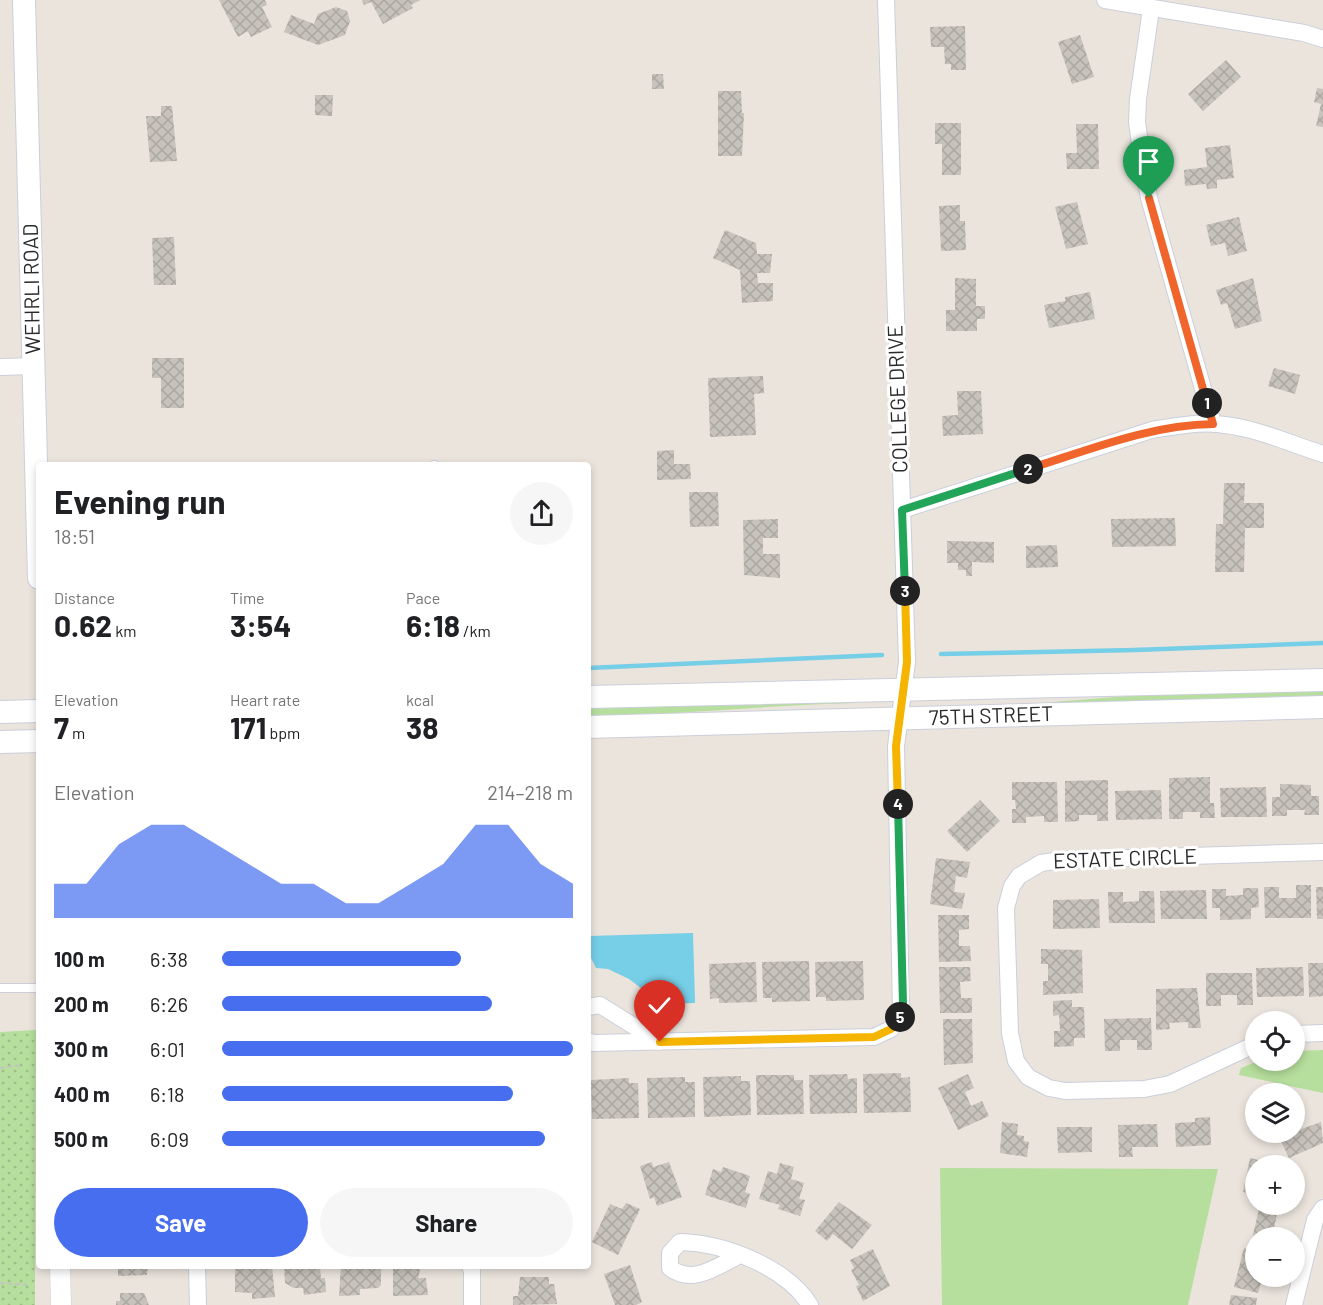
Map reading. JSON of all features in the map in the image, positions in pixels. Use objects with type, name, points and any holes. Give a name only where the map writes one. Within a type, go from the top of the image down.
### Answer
[{"type":"main road","name":"WEHRLI ROAD","points":[[24,0],[37,462]]},
{"type":"main road","name":"75TH STREET","points":[[591,697],[1323,680]]},
{"type":"main road","name":"75TH STREET","points":[[591,726],[1323,707]]},
{"type":"main road","points":[[0,712],[36,711]]},
{"type":"main road","points":[[0,742],[36,741]]},
{"type":"street","name":"COLLEGE DRIVE","points":[[591,1042],[874,1037],[883,1034],[897,1023],[903,1004],[896,746],[907,662],[886,0]]},
{"type":"street","points":[[1105,0],[1304,33],[1323,39]]},
{"type":"street","points":[[1151,9],[1138,99],[1137,122],[1142,158],[1155,219],[1213,424]]},
{"type":"street","points":[[0,367],[34,366]]},
{"type":"street","points":[[902,510],[1152,430],[1188,424],[1213,424],[1245,429],[1323,454]]},
{"type":"street","name":"ESTATE CIRCLE","points":[[1245,1049],[1170,1084],[1144,1089],[1065,1091],[1038,1084],[1019,1067],[1010,1033],[1006,927],[1012,886],[1029,868],[1061,860],[1323,852]]},
{"type":"street","points":[[591,1006],[600,1005],[660,1042]]},
{"type":"street","points":[[1305,1034],[1323,1033]]},
{"type":"street","points":[[1294,1305],[1315,1220],[1323,1208]]},
{"type":"street","points":[[738,1256],[783,1275],[810,1305]]},
{"type":"street","points":[[60,1269],[61,1305]]},
{"type":"street","points":[[197,1269],[198,1305]]},
{"type":"street","points":[[472,1269],[472,1305]]},
{"type":"lane","points":[[0,988],[36,988]]},
{"type":"path","points":[[0,1068],[23,1065]]},
{"type":"path","points":[[0,1283],[28,1285]]},
{"type":"green space","points":[[1323,689],[1323,698],[1041,705],[1041,703],[1178,692]]},
{"type":"green space","points":[[855,700],[855,703],[591,717],[591,706]]},
{"type":"green space","points":[[36,1030],[35,1305],[0,1305],[0,1032]]},
{"type":"green space","points":[[1323,1050],[1323,1093],[1305,1089],[1305,1083],[1276,1083],[1239,1075],[1241,1068],[1245,1066],[1245,1071],[1305,1071],[1305,1051]]},
{"type":"green space","points":[[940,1168],[1218,1169],[1188,1305],[942,1305]]},
{"type":"water","points":[[693,933],[695,1003],[662,1004],[629,979],[608,969],[596,968],[591,958],[591,936]]},
{"type":"building","points":[[219,0],[265,0],[267,5],[262,7],[272,27],[251,37],[248,31],[238,37]]},
{"type":"building","points":[[362,0],[420,0],[411,5],[413,8],[383,24],[371,2],[364,5]]},
{"type":"building","points":[[336,7],[347,11],[350,21],[345,35],[318,45],[284,32],[291,15],[314,24],[318,14]]},
{"type":"building","points":[[965,26],[966,70],[951,70],[951,64],[945,64],[944,47],[931,47],[930,27]]},
{"type":"building","points":[[1080,35],[1094,77],[1072,84],[1058,42]]},
{"type":"building","points":[[1226,60],[1241,77],[1203,111],[1188,94]]},
{"type":"building","points":[[652,74],[663,74],[664,89],[652,89]]},
{"type":"building","points":[[1317,88],[1323,89],[1323,127],[1316,126],[1321,104],[1314,102]]},
{"type":"building","points":[[718,91],[741,91],[742,113],[744,113],[742,156],[718,156]]},
{"type":"building","points":[[315,95],[333,95],[332,116],[315,115]]},
{"type":"building","points":[[161,106],[172,106],[177,161],[150,162],[146,116],[161,116]]},
{"type":"building","points":[[935,123],[961,123],[961,175],[942,175],[942,144],[935,144]]},
{"type":"building","points":[[1076,124],[1098,124],[1099,169],[1067,169],[1066,153],[1077,153]]},
{"type":"building","points":[[1230,145],[1234,178],[1217,180],[1217,188],[1207,189],[1206,184],[1185,186],[1184,170],[1207,167],[1205,148]]},
{"type":"building","points":[[1077,202],[1088,244],[1066,249],[1055,207]]},
{"type":"building","points":[[960,205],[960,221],[965,221],[966,250],[941,251],[939,206]]},
{"type":"building","points":[[1239,217],[1247,251],[1228,256],[1225,243],[1211,246],[1206,225]]},
{"type":"building","points":[[725,230],[756,243],[757,254],[772,254],[770,273],[757,273],[758,283],[773,283],[773,301],[742,303],[740,270],[713,258]]},
{"type":"building","points":[[174,237],[176,285],[154,285],[152,238]]},
{"type":"building","points":[[955,278],[976,279],[976,306],[985,306],[985,319],[977,319],[977,331],[946,331],[946,310],[955,310]]},
{"type":"building","points":[[1253,278],[1262,321],[1235,329],[1227,303],[1221,305],[1216,290]]},
{"type":"building","points":[[1090,292],[1095,319],[1049,328],[1044,305],[1065,301],[1065,297]]},
{"type":"building","points":[[152,358],[184,358],[184,408],[161,408],[161,378],[152,378]]},
{"type":"building","points":[[1274,368],[1300,375],[1295,394],[1268,386]]},
{"type":"building","points":[[763,376],[764,393],[754,394],[756,435],[710,437],[708,378]]},
{"type":"building","points":[[957,391],[981,391],[983,434],[943,436],[942,416],[958,415]]},
{"type":"building","points":[[674,450],[674,464],[690,464],[691,479],[657,480],[657,451]]},
{"type":"building","points":[[1224,483],[1245,483],[1244,503],[1264,503],[1264,528],[1245,528],[1244,572],[1215,572],[1216,524],[1223,524]]},
{"type":"building","points":[[689,492],[718,492],[719,526],[690,527]]},
{"type":"building","points":[[1175,518],[1176,546],[1112,547],[1111,519]]},
{"type":"building","points":[[778,519],[778,538],[763,538],[763,554],[780,554],[780,578],[744,575],[743,520]]},
{"type":"building","points":[[947,541],[994,542],[994,563],[972,562],[972,576],[966,576],[966,570],[958,570],[958,563],[947,563]]},
{"type":"building","points":[[1057,545],[1058,567],[1026,568],[1026,546]]},
{"type":"building","points":[[1210,777],[1210,803],[1214,803],[1215,818],[1200,818],[1200,812],[1183,812],[1183,819],[1169,819],[1169,778]]},
{"type":"building","points":[[1108,780],[1108,821],[1097,821],[1097,815],[1079,815],[1079,821],[1065,822],[1065,781]]},
{"type":"building","points":[[1012,782],[1057,782],[1058,822],[1044,822],[1044,816],[1026,817],[1026,823],[1012,823],[1012,809],[1016,809],[1015,800],[1012,800]]},
{"type":"building","points":[[1280,784],[1311,785],[1311,796],[1319,796],[1319,815],[1304,815],[1305,810],[1287,810],[1287,816],[1272,816],[1272,797],[1280,797]]},
{"type":"building","points":[[1266,787],[1267,817],[1221,817],[1220,788]]},
{"type":"building","points":[[1161,790],[1162,819],[1116,820],[1115,791]]},
{"type":"building","points":[[980,800],[1000,821],[967,852],[947,831]]},
{"type":"building","points":[[936,858],[970,862],[967,878],[956,876],[954,892],[965,893],[962,909],[930,904]]},
{"type":"building","points":[[1296,885],[1311,885],[1311,918],[1265,918],[1264,887],[1279,887],[1279,898],[1296,898]]},
{"type":"building","points":[[1316,887],[1323,887],[1323,919],[1317,919]]},
{"type":"building","points":[[1243,888],[1258,888],[1259,907],[1251,908],[1251,919],[1220,920],[1220,908],[1212,908],[1212,889],[1226,889],[1226,896],[1243,895]]},
{"type":"building","points":[[1206,890],[1207,919],[1161,919],[1160,891]]},
{"type":"building","points":[[1139,891],[1154,891],[1155,923],[1109,923],[1108,892],[1123,892],[1123,902],[1139,901]]},
{"type":"building","points":[[1099,899],[1100,928],[1053,929],[1053,900]]},
{"type":"building","points":[[938,915],[969,915],[969,929],[959,930],[959,946],[970,946],[971,961],[939,962]]},
{"type":"building","points":[[1041,949],[1082,950],[1083,993],[1043,995],[1043,981],[1048,981],[1048,964],[1041,964]]},
{"type":"building","points":[[809,961],[810,1001],[772,1002],[772,998],[763,998],[762,962]]},
{"type":"building","points":[[863,961],[864,1000],[826,1001],[826,997],[816,997],[815,962]]},
{"type":"building","points":[[756,962],[757,1002],[719,1003],[719,998],[710,999],[709,964]]},
{"type":"building","points":[[1308,963],[1323,963],[1323,996],[1309,997]]},
{"type":"building","points":[[939,967],[970,967],[971,981],[960,982],[961,998],[972,998],[972,1013],[940,1013]]},
{"type":"building","points":[[1303,967],[1304,996],[1257,997],[1256,968]]},
{"type":"building","points":[[1206,973],[1252,973],[1253,1005],[1237,1005],[1237,995],[1221,995],[1221,1006],[1206,1006]]},
{"type":"building","points":[[1197,988],[1201,1028],[1188,1028],[1188,1022],[1169,1023],[1170,1029],[1156,1030],[1156,989]]},
{"type":"building","points":[[1072,1000],[1072,1007],[1084,1007],[1085,1038],[1074,1038],[1074,1046],[1054,1047],[1054,1031],[1060,1031],[1059,1015],[1053,1016],[1053,1001]]},
{"type":"building","points":[[1151,1018],[1152,1050],[1137,1050],[1137,1040],[1120,1040],[1120,1051],[1105,1051],[1104,1019]]},
{"type":"building","points":[[943,1019],[972,1019],[973,1063],[944,1065]]},
{"type":"building","points":[[901,1073],[901,1078],[910,1077],[911,1112],[864,1113],[863,1074]]},
{"type":"building","points":[[847,1074],[848,1079],[857,1078],[857,1113],[810,1114],[809,1075]]},
{"type":"building","points":[[968,1074],[974,1088],[965,1092],[971,1106],[982,1101],[989,1116],[958,1130],[938,1088]]},
{"type":"building","points":[[756,1075],[794,1075],[794,1080],[803,1080],[804,1114],[757,1115]]},
{"type":"building","points":[[741,1076],[741,1081],[750,1081],[751,1115],[704,1117],[703,1077]]},
{"type":"building","points":[[685,1077],[685,1082],[695,1082],[695,1117],[648,1118],[647,1078]]},
{"type":"building","points":[[629,1078],[629,1083],[638,1083],[639,1118],[592,1119],[591,1080]]},
{"type":"building","points":[[1210,1117],[1211,1145],[1176,1147],[1175,1123],[1195,1122],[1195,1118]]},
{"type":"building","points":[[1002,1122],[1018,1124],[1017,1135],[1024,1136],[1024,1141],[1029,1142],[1027,1157],[1000,1153]]},
{"type":"building","points":[[1321,1122],[1323,1143],[1296,1155],[1288,1155],[1282,1143],[1305,1143],[1305,1128]]},
{"type":"building","points":[[1157,1124],[1158,1147],[1132,1147],[1133,1157],[1119,1157],[1118,1125]]},
{"type":"building","points":[[1057,1127],[1092,1127],[1092,1152],[1058,1153]]},
{"type":"building","points":[[652,1162],[653,1167],[669,1162],[682,1197],[657,1206],[654,1197],[650,1199],[640,1166]]},
{"type":"building","points":[[780,1163],[794,1167],[791,1179],[804,1183],[799,1199],[805,1200],[800,1216],[778,1209],[780,1205],[759,1199],[768,1171],[777,1174]]},
{"type":"building","points":[[723,1167],[750,1176],[745,1192],[750,1194],[746,1208],[705,1195],[713,1169],[721,1172]]},
{"type":"building","points":[[839,1202],[872,1225],[852,1249],[833,1234],[827,1241],[815,1231]]},
{"type":"building","points":[[626,1203],[640,1209],[618,1255],[592,1242],[610,1204],[622,1209]]},
{"type":"building","points":[[1258,1215],[1277,1215],[1274,1227],[1255,1227]]},
{"type":"building","points":[[1245,1248],[1245,1287],[1260,1287],[1258,1293],[1234,1287]]},
{"type":"building","points":[[873,1249],[890,1286],[863,1301],[856,1286],[859,1285],[851,1270],[854,1268],[850,1260]]},
{"type":"building","points":[[630,1265],[642,1302],[636,1305],[615,1305],[604,1274]]},
{"type":"building","points":[[118,1269],[148,1269],[147,1275],[118,1276]]},
{"type":"building","points":[[235,1269],[272,1269],[275,1297],[252,1299],[252,1293],[235,1292]]},
{"type":"building","points":[[284,1269],[320,1269],[321,1278],[325,1278],[326,1292],[304,1295],[303,1288],[294,1288],[285,1283]]},
{"type":"building","points":[[341,1269],[381,1269],[381,1285],[378,1288],[360,1289],[360,1295],[339,1296]]},
{"type":"building","points":[[393,1269],[420,1269],[418,1278],[426,1278],[428,1295],[393,1296]]},
{"type":"building","points":[[520,1277],[549,1277],[549,1284],[554,1284],[557,1304],[513,1305],[513,1296],[518,1296]]},
{"type":"building","points":[[120,1293],[144,1293],[149,1305],[116,1305],[116,1301],[120,1301]]},
{"type":"building","points":[[1231,1295],[1257,1298],[1256,1305],[1229,1305]]},
{"type":"waterway","points":[[941,654],[1323,643]]},
{"type":"waterway","points":[[591,668],[882,655]]},
{"type":"route","points":[[660,1042],[874,1037],[883,1034],[897,1023],[903,1004],[896,746],[907,662],[902,510],[1152,430],[1188,424],[1213,424],[1149,198]]}]
